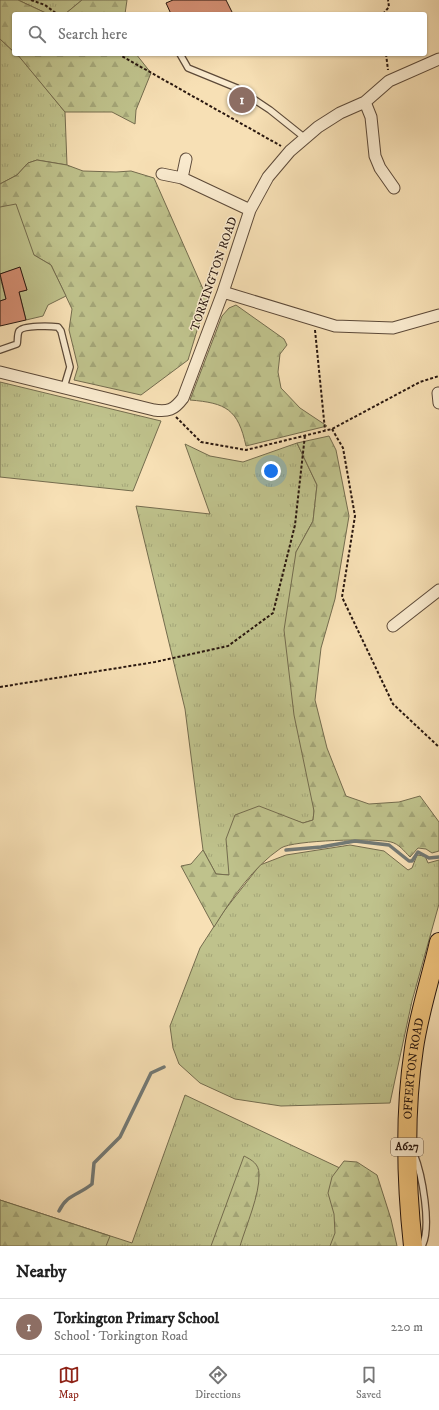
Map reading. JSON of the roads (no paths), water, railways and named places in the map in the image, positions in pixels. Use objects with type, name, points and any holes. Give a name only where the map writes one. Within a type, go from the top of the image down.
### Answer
[{"type":"main road","name":"OFFERTON ROAD","points":[[413,1246],[408,1202],[407,1142],[414,1048],[439,942]]},
{"type":"street","name":"TORKINGTON ROAD","points":[[64,388],[154,410],[170,411],[177,406],[183,398],[223,292],[250,210],[268,177],[290,151],[318,127],[340,113],[365,102],[390,81],[439,59]]},
{"type":"street","points":[[365,102],[371,117],[375,156],[380,168],[394,188]]},
{"type":"street","points":[[182,178],[186,159]]},
{"type":"street","points":[[162,174],[182,178],[250,210]]},
{"type":"street","points":[[223,292],[335,326],[393,328],[439,315]]},
{"type":"street","points":[[0,372],[64,388]]},
{"type":"street","points":[[393,626],[439,590]]},
{"type":"lane","points":[[181,56],[188,68],[236,88],[270,110],[305,138]]},
{"type":"lane","points":[[0,350],[17,344],[18,334],[22,329],[40,326],[60,328],[70,367],[64,388]]},
{"type":"lane","points":[[407,1142],[420,1169],[423,1186],[426,1230],[422,1246]]},
{"type":"waterway","points":[[286,850],[321,847],[355,841],[389,845],[409,861],[412,861],[418,852],[429,858],[439,857]]},
{"type":"waterway","points":[[59,1211],[66,1201],[92,1184],[94,1163],[120,1137],[151,1073],[164,1067]]},
{"type":"place","name":"Torkington Primary School","points":[[242,100]]}]
